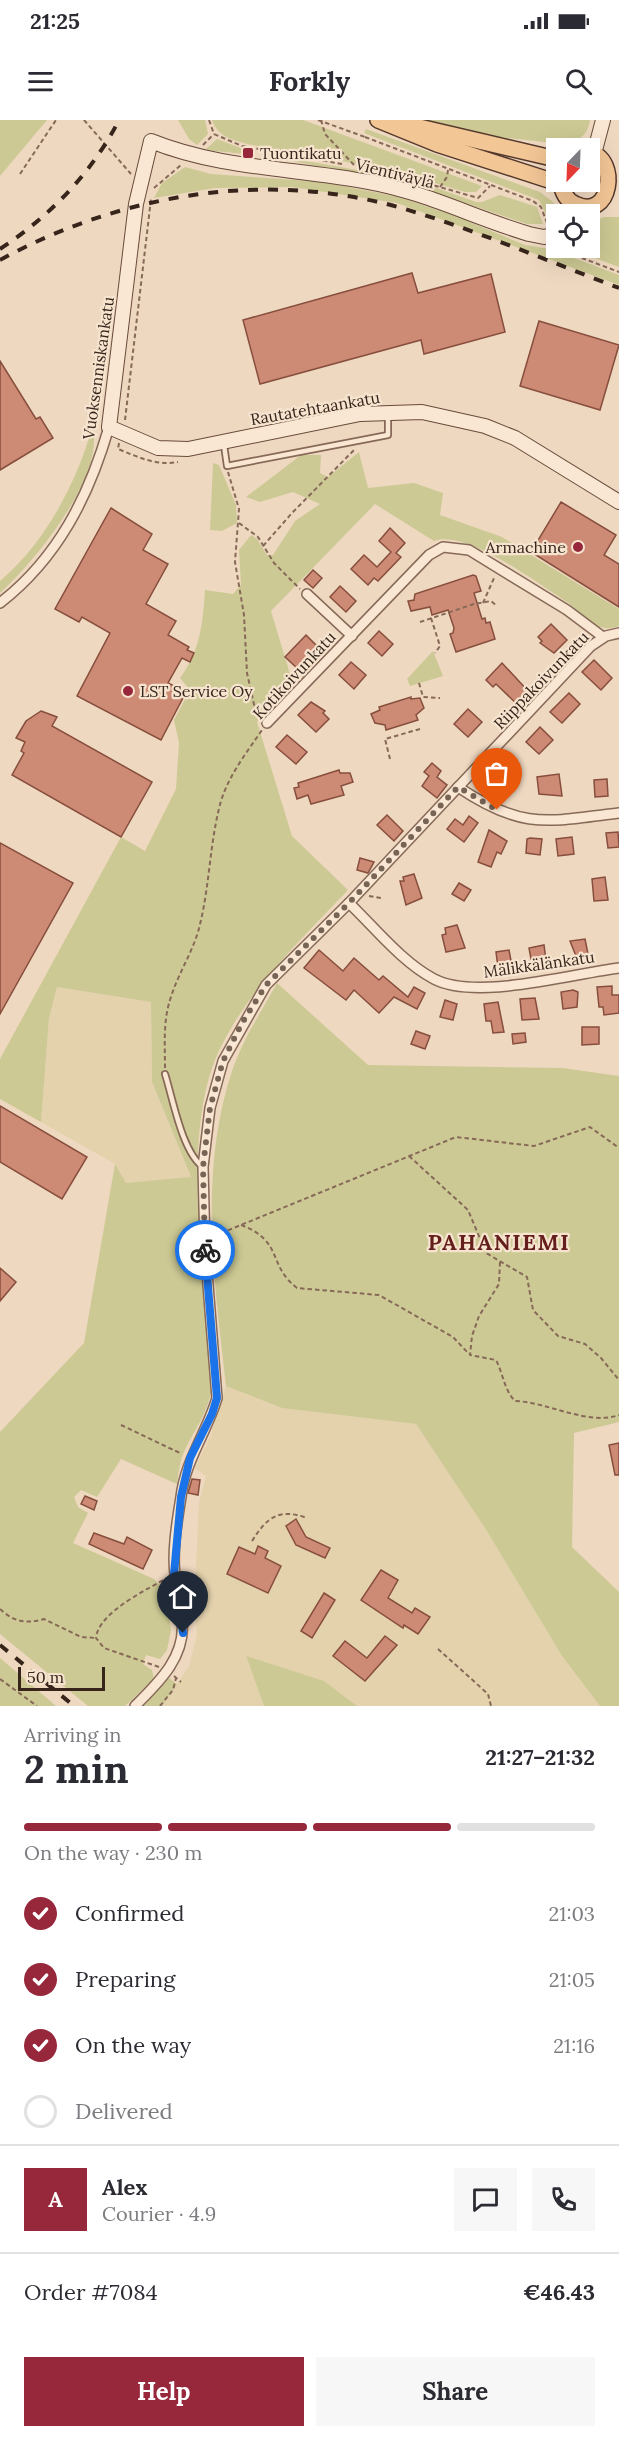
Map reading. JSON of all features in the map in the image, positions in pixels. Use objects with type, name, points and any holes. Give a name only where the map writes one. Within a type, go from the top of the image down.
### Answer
[{"type":"main road","points":[[378,120],[446,147],[546,178]]},
{"type":"main road","points":[[387,120],[546,157]]},
{"type":"main road","points":[[600,158],[610,165],[617,177],[612,190],[612,203]]},
{"type":"street","points":[[597,138],[603,120]]},
{"type":"street","name":"Vuoksenniskankatu","points":[[0,603],[32,574],[78,510],[97,468],[109,427],[140,186],[151,141]]},
{"type":"street","name":"Vientiväylä","points":[[151,141],[190,156],[370,182],[422,196],[529,234],[544,237],[546,235]]},
{"type":"street","name":"Rautatehtaankatu","points":[[109,427],[158,448],[188,449],[360,414],[388,411],[422,412],[485,426],[547,456],[619,502]]},
{"type":"street","name":"Kotikoivunkatu","points":[[267,723],[422,562],[437,550],[451,547],[469,550],[567,610],[603,638]]},
{"type":"street","points":[[307,594],[352,636]]},
{"type":"street","name":"Riippakoivunkatu","points":[[135,1706],[167,1672],[180,1649],[183,1633],[174,1574],[181,1497],[190,1458],[212,1414],[217,1398],[205,1240],[203,1167],[210,1108],[223,1061],[242,1023],[266,985],[349,903],[591,646],[603,638],[619,633]]},
{"type":"street","points":[[458,787],[494,809],[526,819],[558,820],[619,813]]},
{"type":"street","name":"Mälikkälänkatu","points":[[349,903],[417,968],[437,981],[458,987],[484,988],[619,968]]},
{"type":"lane","points":[[224,442],[227,466],[388,435],[388,411]]},
{"type":"lane","points":[[165,1074],[188,1146],[195,1162],[203,1167]]},
{"type":"path","points":[[20,174],[56,120]]},
{"type":"path","points":[[84,120],[140,186]]},
{"type":"path","points":[[126,415],[151,194],[159,182],[214,134],[209,120]]},
{"type":"path","points":[[319,120],[537,203],[546,219]]},
{"type":"path","points":[[319,120],[325,134],[356,166]]},
{"type":"path","points":[[440,187],[447,177],[448,170]]},
{"type":"path","points":[[582,258],[619,272]]},
{"type":"path","points":[[263,546],[355,449],[358,440]]},
{"type":"path","points":[[227,466],[239,509],[235,561],[244,615],[247,673],[255,709],[267,723]]},
{"type":"path","points":[[239,523],[258,537],[274,563],[307,594]]},
{"type":"path","points":[[483,603],[500,568]]},
{"type":"path","points":[[420,622],[491,601],[497,606]]},
{"type":"path","points":[[431,618],[440,646],[435,653]]},
{"type":"path","points":[[419,683],[423,697],[440,698]]},
{"type":"path","name":"Kotikoivunkatu","points":[[165,1074],[166,1015],[197,933],[209,883],[216,823],[222,798],[233,775],[267,723]]},
{"type":"path","points":[[390,759],[385,739],[420,729]]},
{"type":"path","points":[[365,895],[381,898]]},
{"type":"path","points":[[205,1240],[456,1137],[534,1146],[590,1127],[619,1148]]},
{"type":"path","points":[[409,1156],[468,1210],[486,1253],[527,1277],[533,1310],[558,1336],[585,1344],[601,1358],[619,1380]]},
{"type":"path","points":[[242,1225],[258,1231],[268,1240],[288,1281],[297,1288],[379,1295],[453,1337],[470,1355],[496,1360],[503,1372],[508,1394],[515,1401],[532,1401],[556,1410],[601,1419],[619,1415]]},
{"type":"path","points":[[470,1355],[472,1336],[479,1316],[499,1284],[500,1261]]},
{"type":"path","points":[[121,1425],[190,1458]]},
{"type":"path","points":[[252,1541],[269,1519],[281,1513],[293,1513],[307,1518]]},
{"type":"path","points":[[174,1574],[118,1608],[97,1629],[96,1638],[104,1648],[143,1659],[181,1682]]},
{"type":"path","points":[[0,1609],[12,1619],[31,1623],[44,1619],[81,1637],[96,1638]]},
{"type":"path","points":[[438,1649],[488,1694],[491,1706]]},
{"type":"path","points":[[160,1706],[173,1690],[176,1678]]},
{"type":"path","points":[[0,1679],[38,1706]]},
{"type":"shaded area","points":[[0,120],[47,120],[0,176]]},
{"type":"shaded area","points":[[178,120],[205,120],[208,134],[197,145],[189,139]]},
{"type":"shaded area","points":[[212,120],[303,120],[482,186],[476,192],[465,192],[391,170],[247,144],[221,134]]},
{"type":"shaded area","points":[[421,120],[590,120],[585,134],[579,138],[546,138],[546,142],[498,137]]},
{"type":"shaded area","points":[[366,129],[540,192],[554,204],[546,204],[546,215],[539,200],[364,133]]},
{"type":"shaded area","points":[[217,139],[243,149],[245,154],[205,150]]},
{"type":"shaded area","points":[[272,155],[414,180],[476,202],[500,195],[537,207],[543,224],[527,224],[412,185],[272,157]]},
{"type":"shaded area","points":[[185,167],[211,174],[322,182],[400,197],[458,217],[525,245],[546,248],[546,258],[574,258],[619,275],[619,285],[397,203],[292,187],[215,188],[154,198],[162,183]]},
{"type":"shaded area","points":[[619,217],[619,267],[595,258],[600,258],[600,219]]},
{"type":"shaded area","points":[[90,435],[94,437],[92,456],[85,478],[74,499],[46,542],[0,593],[0,581],[30,551],[55,515],[75,475]]},
{"type":"shaded area","points":[[359,452],[368,488],[414,483],[443,493],[440,515],[502,537],[619,609],[619,626],[600,627],[567,602],[502,560],[464,543],[448,539],[434,541],[375,504],[271,611],[293,684],[257,722],[292,836],[348,890],[259,987],[230,1030],[209,1077],[200,1129],[198,1212],[212,1382],[205,1412],[182,1457],[177,1484],[121,1459],[97,1497],[81,1490],[74,1497],[78,1507],[88,1513],[73,1543],[154,1579],[166,1591],[171,1630],[167,1650],[160,1659],[146,1655],[143,1664],[152,1670],[154,1679],[125,1706],[88,1706],[0,1634],[0,1432],[84,1343],[115,1164],[126,1183],[191,1177],[152,1082],[151,1002],[57,987],[49,1018],[41,1122],[0,1099],[0,1059],[121,837],[145,851],[176,789],[179,743],[174,720],[190,690],[180,678],[196,647],[205,590],[233,594],[241,585],[239,550],[251,535],[257,539],[267,555],[273,555],[295,521],[320,504],[293,492],[260,502],[246,497],[301,455],[321,455],[320,473],[328,477]]},
{"type":"shaded area","points":[[213,463],[219,465],[236,505],[237,523],[222,531],[210,530]]},
{"type":"shaded area","points":[[433,651],[443,676],[410,686],[407,679]]},
{"type":"shaded area","points":[[277,983],[368,1065],[563,1068],[619,1076],[619,1422],[574,1433],[572,1547],[619,1592],[619,1706],[600,1706],[562,1656],[485,1528],[416,1424],[282,1408],[226,1386],[217,1306],[212,1226],[215,1146],[222,1107],[237,1057]]},
{"type":"shaded area","points":[[57,987],[151,1002],[152,1082],[191,1178],[126,1183],[115,1164],[41,1122],[49,1018]]},
{"type":"shaded area","points":[[226,1386],[282,1408],[416,1424],[485,1528],[562,1656],[600,1706],[357,1706],[324,1681],[246,1657],[264,1706],[162,1706],[189,1666],[197,1635],[194,1606],[199,1503],[206,1476],[195,1468],[211,1435]]},
{"type":"shaded area","points":[[246,1656],[324,1681],[357,1706],[264,1706]]},
{"type":"shaded area","points":[[0,1658],[56,1706],[0,1706]]},
{"type":"shaded area","points":[[169,1678],[177,1684],[162,1706],[144,1706]]},
{"type":"building","points":[[412,273],[418,293],[491,274],[505,332],[424,354],[421,340],[260,384],[243,320]]},
{"type":"building","points":[[539,321],[619,345],[600,410],[520,386]]},
{"type":"building","points":[[0,361],[36,419],[40,417],[53,438],[0,470]]},
{"type":"building","points":[[561,502],[616,535],[604,555],[619,564],[619,607],[531,552]]},
{"type":"building","points":[[111,508],[152,534],[143,550],[168,564],[146,604],[176,621],[168,635],[189,647],[187,650],[194,653],[190,662],[182,658],[168,683],[186,692],[161,740],[77,696],[110,633],[82,617],[79,622],[55,609]]},
{"type":"building","points":[[390,528],[405,543],[396,553],[401,557],[378,581],[374,578],[368,585],[351,569],[364,555],[377,567],[391,552],[379,541]]},
{"type":"building","points":[[313,570],[322,578],[313,588],[304,580]]},
{"type":"building","points":[[473,575],[476,576],[481,591],[474,593],[482,619],[485,618],[486,623],[490,622],[495,639],[456,652],[450,634],[453,633],[454,628],[448,610],[432,615],[430,607],[411,611],[408,601],[414,600],[415,594]]},
{"type":"building","points":[[340,586],[356,601],[346,612],[330,597]]},
{"type":"building","points":[[551,624],[567,640],[554,653],[540,643],[542,641],[538,637]]},
{"type":"building","points":[[379,631],[393,644],[382,656],[368,643]]},
{"type":"building","points":[[306,635],[318,647],[298,669],[285,657]]},
{"type":"building","points":[[594,660],[612,678],[601,690],[582,672]]},
{"type":"building","points":[[351,662],[366,675],[354,689],[339,675]]},
{"type":"building","points":[[502,663],[530,693],[519,706],[496,684],[493,687],[486,680]]},
{"type":"building","points":[[569,693],[580,704],[562,723],[550,712]]},
{"type":"building","points":[[411,697],[411,699],[420,698],[424,708],[416,715],[418,720],[386,730],[385,725],[375,723],[371,714],[380,710],[379,707]]},
{"type":"building","points":[[311,702],[325,711],[323,713],[329,719],[316,732],[298,715]]},
{"type":"building","points":[[468,709],[482,722],[468,737],[454,724]]},
{"type":"building","points":[[41,711],[57,717],[52,726],[152,782],[121,837],[12,775],[24,753],[21,751],[25,742],[16,738],[26,721]]},
{"type":"building","points":[[540,727],[553,740],[539,754],[526,742]]},
{"type":"building","points":[[287,735],[307,752],[296,764],[276,747]]},
{"type":"building","points":[[507,761],[519,772],[505,787],[493,775]]},
{"type":"building","points":[[432,763],[441,771],[437,777],[447,785],[437,798],[422,786],[429,776],[424,772]]},
{"type":"building","points":[[339,770],[340,773],[350,773],[353,782],[341,786],[344,795],[311,804],[308,795],[297,799],[294,788],[299,787],[298,783]]},
{"type":"building","points":[[559,774],[562,796],[539,794],[537,777]]},
{"type":"building","points":[[607,779],[608,796],[595,797],[594,780]]},
{"type":"building","points":[[387,815],[403,831],[394,841],[377,825]]},
{"type":"building","points":[[469,816],[478,823],[464,842],[447,829],[455,819],[463,825]]},
{"type":"building","points":[[489,830],[507,841],[501,854],[497,852],[491,867],[478,862]]},
{"type":"building","points":[[618,832],[619,847],[608,848],[606,833]]},
{"type":"building","points":[[572,837],[574,854],[558,856],[556,839]]},
{"type":"building","points":[[527,839],[542,839],[540,855],[526,853]]},
{"type":"building","points":[[0,843],[73,883],[0,1014]]},
{"type":"building","points":[[360,858],[374,862],[368,873],[357,870]]},
{"type":"building","points":[[414,874],[422,898],[406,905],[400,881],[404,881],[403,877]]},
{"type":"building","points":[[605,877],[608,900],[594,901],[592,879]]},
{"type":"building","points":[[459,883],[471,890],[464,901],[452,894]]},
{"type":"building","points":[[457,925],[465,948],[446,952],[442,935],[446,934],[445,928]]},
{"type":"building","points":[[585,939],[588,954],[576,956],[570,941]]},
{"type":"building","points":[[544,945],[546,960],[535,962],[534,958],[531,959],[529,948]]},
{"type":"building","points":[[319,950],[343,971],[354,958],[379,980],[383,976],[408,997],[414,987],[425,993],[417,1009],[394,997],[379,1013],[354,990],[346,1000],[304,968]]},
{"type":"building","points":[[509,950],[512,966],[498,968],[496,952]]},
{"type":"building","points":[[612,986],[612,995],[619,995],[619,1013],[604,1015],[603,1007],[599,1007],[597,987]]},
{"type":"building","points":[[573,990],[578,992],[577,1007],[563,1009],[561,992]]},
{"type":"building","points":[[535,998],[539,1019],[522,1020],[520,999]]},
{"type":"building","points":[[445,1000],[457,1004],[453,1020],[440,1017]]},
{"type":"building","points":[[498,1002],[504,1032],[493,1033],[491,1021],[486,1021],[484,1004]]},
{"type":"building","points":[[582,1027],[599,1027],[599,1044],[582,1045]]},
{"type":"building","points":[[416,1031],[430,1036],[425,1049],[411,1044]]},
{"type":"building","points":[[525,1033],[526,1042],[513,1044],[512,1034]]},
{"type":"building","points":[[0,1106],[87,1157],[62,1199],[0,1162]]},
{"type":"building","points":[[0,1268],[16,1282],[0,1301]]},
{"type":"building","points":[[619,1443],[619,1475],[615,1475],[609,1445]]},
{"type":"building","points":[[192,1479],[200,1480],[198,1495],[188,1493]]},
{"type":"building","points":[[85,1496],[97,1501],[94,1510],[81,1504]]},
{"type":"building","points":[[296,1519],[306,1537],[330,1548],[325,1558],[296,1545],[286,1526]]},
{"type":"building","points":[[94,1533],[124,1544],[127,1537],[152,1550],[143,1569],[89,1544]]},
{"type":"building","points":[[258,1546],[268,1551],[265,1558],[281,1566],[268,1593],[227,1574],[239,1547],[255,1554]]},
{"type":"building","points":[[381,1570],[398,1580],[388,1598],[412,1613],[415,1608],[430,1617],[418,1634],[404,1625],[403,1628],[361,1600]]},
{"type":"building","points":[[324,1593],[335,1600],[312,1638],[301,1631]]},
{"type":"building","points":[[385,1636],[397,1645],[365,1681],[333,1656],[345,1641],[367,1658]]},
{"type":"railway","points":[[0,249],[35,223],[68,192],[96,158],[119,120]]},
{"type":"railway","points":[[0,260],[47,237],[96,218],[146,204],[198,194],[250,190],[302,191],[354,197],[405,209],[619,288]]},
{"type":"railway","points":[[0,1645],[74,1706]]},
{"type":"way so far","points":[[205,1250],[203,1167],[210,1108],[223,1061],[242,1023],[266,985],[349,903],[458,787],[483,804],[497,810]]},
{"type":"place","name":"Tuontikatu","points":[[248,153]]},
{"type":"place","name":"Armachine","points":[[578,547]]},
{"type":"place","name":"LST Service Oy","points":[[128,691]]},
{"type":"district","name":"PAHANIEMI","points":[[499,1242]]},
{"type":"route","points":[[183,1633],[183,1621],[174,1574],[181,1497],[190,1458],[212,1414],[217,1398],[205,1250]]}]
